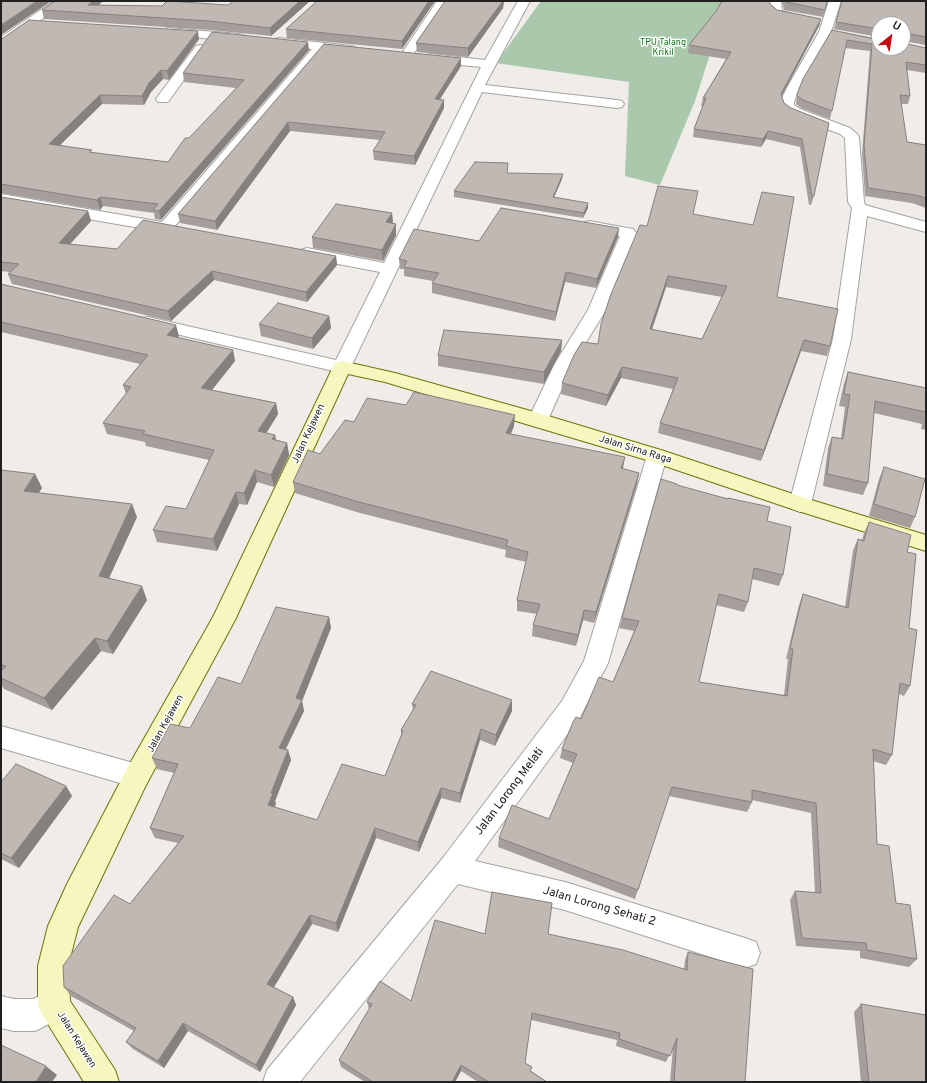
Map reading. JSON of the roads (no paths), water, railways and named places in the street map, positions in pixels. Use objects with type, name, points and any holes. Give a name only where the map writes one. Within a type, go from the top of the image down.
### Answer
[{"type":"street","points":[[444,1],[402,55],[489,64]]},
{"type":"street","points":[[775,1],[776,11],[780,14],[831,30]]},
{"type":"street","points":[[835,1],[831,30],[794,86],[787,102],[788,107],[794,112],[845,131],[852,137],[856,202],[860,208],[866,211],[926,227]]},
{"type":"street","points":[[133,319],[342,367],[479,88],[517,3]]},
{"type":"street","points":[[1,42],[55,5]]},
{"type":"street","points":[[30,23],[46,24]]},
{"type":"street","points":[[159,31],[253,40]]},
{"type":"street","points":[[285,32],[271,41],[359,51]]},
{"type":"street","points":[[164,99],[210,35]]},
{"type":"street","points":[[1,199],[174,228],[320,46]]},
{"type":"street","points":[[479,88],[617,104]]},
{"type":"street","points":[[800,504],[842,339],[860,208]]},
{"type":"street","points":[[538,420],[563,365],[597,310],[629,234],[627,232],[573,224]]},
{"type":"street","points":[[294,251],[390,269]]},
{"type":"street","name":"Jalan Sirna Raga","points":[[342,367],[388,378],[538,420],[657,456],[800,504],[926,543]]},
{"type":"street","name":"Jalan Kejawen","points":[[103,1082],[54,1005],[53,966],[63,926],[77,894],[137,776],[223,620],[342,367]]},
{"type":"street","name":"Jalan Lorong Melati","points":[[279,1082],[452,869],[571,709],[596,663],[657,456]]},
{"type":"street","points":[[1,737],[137,776]]},
{"type":"street","name":"Jalan Lorong Sehati 2","points":[[452,869],[565,896],[745,953]]},
{"type":"street","points":[[1,1012],[14,1015],[35,1015],[54,1005]]},
{"type":"park label","name":"TPU Talang Krikil","points":[[663,48]]}]
